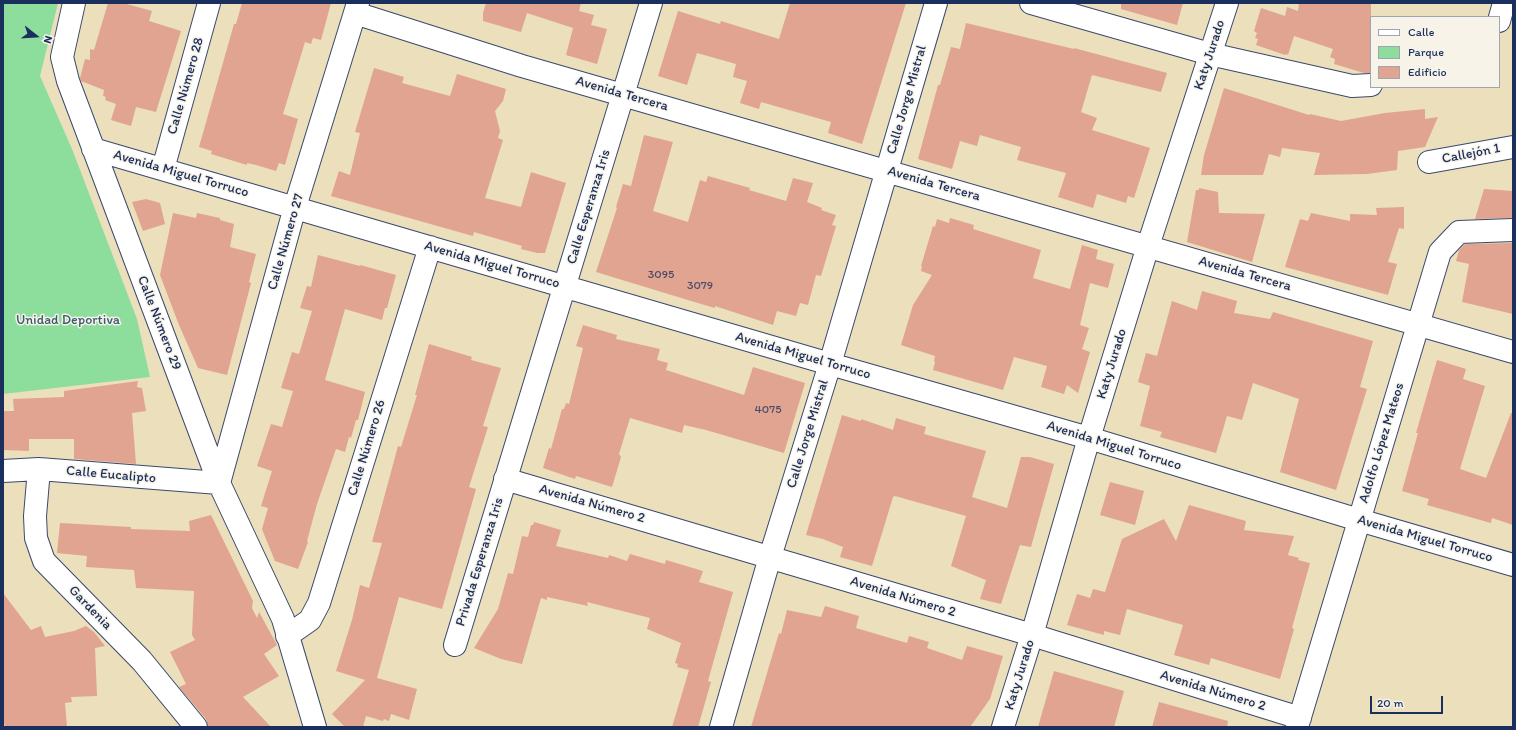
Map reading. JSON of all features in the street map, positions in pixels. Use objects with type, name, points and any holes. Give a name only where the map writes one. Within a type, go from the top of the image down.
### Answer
[{"type":"street","name":"Calle Número 29","points":[[74,3],[64,44],[62,63],[219,484],[282,619],[315,727]]},
{"type":"street","name":"Calle Número 28","points":[[163,169],[209,3]]},
{"type":"street","name":"Calle Esperanza Iris","points":[[505,479],[650,3]]},
{"type":"street","name":"Calle Jorge Mistral","points":[[721,727],[770,557],[830,364],[936,3]]},
{"type":"street","points":[[1031,3],[1210,54],[1352,86],[1370,86]]},
{"type":"street","name":"Katy Jurado","points":[[1003,727],[1032,635],[1089,438],[1148,246],[1227,3]]},
{"type":"street","points":[[1500,17],[1504,3]]},
{"type":"street","name":"Avenida Tercera","points":[[357,8],[522,66],[1513,352]]},
{"type":"street","name":"Calle Número 27","points":[[219,484],[295,207],[357,8]]},
{"type":"street","name":"Callejón 1","points":[[1429,162],[1513,147]]},
{"type":"street","name":"Avenida Miguel Torruco","points":[[93,149],[1089,438],[1359,520],[1513,564]]},
{"type":"street","name":"Adolfo López Mateos","points":[[1299,722],[1440,252],[1459,232],[1513,230]]},
{"type":"street","name":"Calle Número 26","points":[[287,636],[310,620],[319,603],[430,247]]},
{"type":"street","name":"Calle Eucalipto","points":[[3,471],[40,469],[219,484]]},
{"type":"street","name":"Gardenia","points":[[40,469],[35,516],[36,538],[44,561],[142,661],[196,727]]},
{"type":"street","name":"Avenida Número 2","points":[[505,479],[1032,635],[1299,722]]},
{"type":"street","name":"Privada Esperanza Iris","points":[[455,645],[505,479]]},
{"type":"green space","name":"Unidad Deportiva","points":[[3,3],[58,3],[40,76],[72,149],[137,319],[150,377],[3,394]]},
{"type":"building","points":[[108,3],[123,3],[152,11],[149,21],[181,31],[156,112],[136,107],[131,126],[111,120],[116,104],[105,100],[106,97],[103,96],[104,90],[81,81],[80,78],[85,59],[90,60],[90,49],[94,50]]},
{"type":"building","points":[[242,3],[331,3],[321,40],[313,38],[311,44],[305,42],[283,114],[298,119],[285,165],[279,163],[276,171],[247,163],[247,165],[211,154],[212,151],[199,147],[234,24],[236,24]]},
{"type":"building","points":[[486,3],[581,3],[579,11],[594,15],[591,25],[607,29],[597,64],[566,55],[573,28],[527,13],[521,32],[483,21],[483,13]]},
{"type":"building","points":[[790,3],[906,3],[862,144],[828,133],[831,122],[761,102],[759,109],[740,103],[747,81],[733,77],[736,64],[697,53],[687,85],[658,76],[678,11],[720,24],[721,21],[779,39]]},
{"type":"building","points":[[1121,3],[1183,3],[1177,25],[1121,9]]},
{"type":"building","points":[[1299,3],[1371,3],[1370,73],[1364,73],[1334,64],[1335,59],[1330,57],[1333,49],[1294,36],[1288,55],[1256,45],[1258,39],[1255,38],[1257,33],[1254,31],[1261,8],[1285,16],[1287,7],[1298,11]]},
{"type":"building","points":[[966,23],[1074,48],[1167,73],[1161,92],[1092,75],[1081,112],[1097,118],[1092,130],[1150,148],[1134,198],[1128,196],[1126,203],[1097,194],[1093,208],[1058,197],[1066,173],[1017,160],[1021,147],[980,135],[977,146],[960,141],[952,169],[918,159],[938,85],[940,85],[951,47],[960,49]]},
{"type":"building","points":[[374,68],[404,77],[402,83],[450,96],[457,74],[506,89],[503,101],[495,111],[500,131],[498,138],[503,140],[485,198],[521,207],[531,172],[566,183],[545,253],[537,253],[521,249],[522,246],[474,232],[473,236],[331,196],[339,171],[350,175],[360,133],[355,132]]},
{"type":"building","points":[[1224,88],[1309,115],[1341,121],[1385,113],[1425,109],[1425,119],[1438,117],[1425,147],[1398,151],[1397,170],[1367,174],[1314,175],[1320,153],[1282,148],[1280,157],[1269,154],[1263,175],[1201,175],[1204,155]]},
{"type":"building","points":[[644,135],[673,142],[653,211],[688,222],[700,180],[706,182],[708,176],[750,188],[749,190],[786,201],[793,178],[813,183],[807,202],[822,208],[821,210],[836,215],[832,225],[836,226],[821,276],[816,275],[808,305],[800,303],[796,316],[777,311],[773,325],[715,306],[715,308],[596,272],[617,208],[616,207],[623,184],[631,186]]},
{"type":"building","points":[[1199,188],[1218,192],[1219,213],[1265,214],[1252,262],[1187,242],[1196,190],[1199,190]]},
{"type":"building","points":[[1484,189],[1513,191],[1513,218],[1475,219]]},
{"type":"building","points":[[146,199],[160,203],[165,224],[143,231],[132,202]]},
{"type":"building","points":[[1404,207],[1404,229],[1399,228],[1388,262],[1397,264],[1388,295],[1285,267],[1300,219],[1308,221],[1311,213],[1350,221],[1350,214],[1377,215],[1376,208]]},
{"type":"building","points":[[173,213],[196,218],[197,213],[220,218],[220,220],[234,224],[230,247],[256,254],[249,282],[251,283],[227,375],[198,368],[179,325],[160,275]]},
{"type":"building","points":[[950,218],[974,225],[973,229],[1041,250],[1033,278],[1070,289],[1082,245],[1098,250],[1096,259],[1114,264],[1108,288],[1090,283],[1080,325],[1089,328],[1082,349],[1090,352],[1078,393],[1067,385],[1064,394],[1041,387],[1047,366],[1014,357],[1003,390],[933,370],[935,356],[901,345],[913,305],[932,275],[921,271],[921,266],[933,226],[935,227],[937,219],[949,223]]},
{"type":"building","points":[[1513,243],[1513,314],[1462,302],[1469,264],[1456,261],[1459,250],[1465,244]]},
{"type":"building","points":[[318,255],[396,275],[387,308],[385,308],[382,320],[345,309],[325,380],[365,392],[358,420],[356,420],[351,438],[349,437],[345,452],[336,449],[317,504],[307,541],[308,542],[298,569],[275,561],[262,529],[268,508],[261,506],[272,471],[257,466],[271,424],[282,427],[293,391],[281,388],[292,352],[299,354],[312,311],[300,308],[307,286],[311,287]]},
{"type":"building","points":[[1202,291],[1237,301],[1234,313],[1270,319],[1273,312],[1373,341],[1360,387],[1367,389],[1336,490],[1280,472],[1299,399],[1253,383],[1242,420],[1227,416],[1216,453],[1160,437],[1162,432],[1140,426],[1150,386],[1138,382],[1146,353],[1157,356],[1172,301],[1197,310]]},
{"type":"building","points":[[583,325],[617,335],[616,339],[660,349],[657,360],[668,363],[666,370],[744,395],[753,367],[805,383],[784,453],[684,425],[682,433],[630,418],[619,454],[621,457],[612,487],[576,476],[575,479],[543,468],[549,448],[551,449],[562,409],[564,409],[566,403],[569,404],[583,348],[576,346]]},
{"type":"building","points":[[429,344],[472,357],[471,360],[501,368],[483,426],[488,427],[469,487],[476,489],[442,609],[399,597],[377,678],[417,689],[409,720],[391,714],[389,721],[384,719],[383,721],[366,716],[363,727],[345,727],[332,714],[365,680],[336,671],[352,620],[360,585],[369,588],[382,543],[372,542],[398,446],[401,447],[417,395],[415,395]]},
{"type":"building","points":[[1437,360],[1466,369],[1463,379],[1485,386],[1460,469],[1486,478],[1511,413],[1513,413],[1513,525],[1492,518],[1491,523],[1427,505],[1429,499],[1402,491],[1418,433],[1416,433]]},
{"type":"building","points":[[138,381],[137,387],[142,388],[146,411],[132,413],[136,464],[74,459],[74,439],[29,439],[29,451],[3,450],[3,411],[14,411],[13,399],[64,397],[64,391]]},
{"type":"building","points":[[842,415],[861,421],[861,419],[893,430],[896,418],[926,427],[924,434],[986,451],[972,497],[1007,508],[1021,457],[1030,457],[1054,464],[1031,547],[1020,545],[1001,604],[980,599],[986,580],[951,566],[966,516],[895,496],[893,497],[872,566],[840,557],[843,547],[823,539],[806,535]]},
{"type":"building","points":[[1110,482],[1144,491],[1135,525],[1100,515]]},
{"type":"building","points":[[1189,505],[1246,521],[1244,530],[1294,536],[1288,555],[1299,558],[1298,560],[1310,563],[1280,679],[1211,658],[1209,665],[1174,655],[1183,625],[1127,609],[1120,635],[1104,631],[1104,635],[1067,625],[1077,594],[1090,598],[1093,589],[1105,592],[1122,539],[1164,519],[1176,541]]},
{"type":"building","points":[[211,515],[253,601],[252,608],[257,618],[259,612],[277,645],[264,654],[279,676],[243,697],[271,727],[208,727],[206,719],[179,687],[186,684],[170,652],[195,640],[192,635],[194,591],[136,588],[134,570],[86,567],[87,556],[57,553],[60,523],[131,527],[131,529],[190,531],[189,521]]},
{"type":"building","points":[[534,522],[561,530],[556,546],[608,558],[609,555],[627,561],[630,554],[665,564],[666,560],[703,571],[699,582],[733,592],[708,681],[711,682],[698,727],[672,727],[689,670],[677,667],[678,664],[675,663],[681,643],[647,629],[650,618],[587,602],[588,606],[547,597],[547,600],[541,598],[522,664],[501,659],[474,648],[498,609],[508,573],[513,574],[522,536],[528,537],[531,525],[533,525]]},
{"type":"building","points":[[3,593],[31,630],[41,626],[45,637],[74,631],[86,626],[94,632],[105,646],[95,648],[97,696],[71,697],[72,702],[65,703],[67,727],[5,727],[3,719]]},
{"type":"building","points":[[825,606],[859,616],[856,628],[907,643],[909,636],[929,642],[927,648],[962,660],[967,646],[1003,656],[990,699],[970,727],[751,727],[779,633],[781,634],[787,610],[821,617]]},
{"type":"building","points":[[1054,671],[1124,691],[1114,727],[1038,727]]},
{"type":"building","points":[[1159,702],[1228,721],[1227,727],[1152,727]]}]
